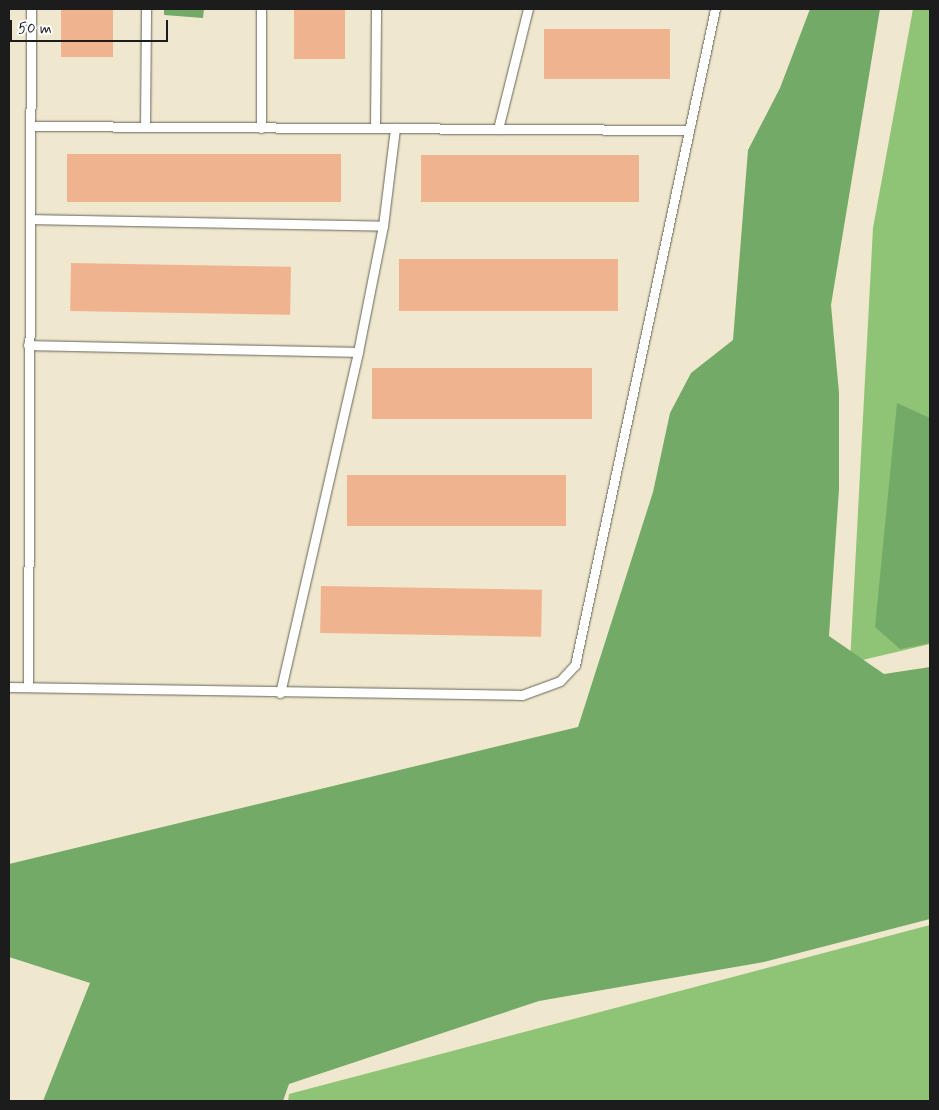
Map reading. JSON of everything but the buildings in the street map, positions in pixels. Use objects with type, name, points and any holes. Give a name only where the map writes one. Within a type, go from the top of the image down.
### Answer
[{"type":"lane","points":[[28,686],[28,345],[31,9]]},
{"type":"lane","points":[[144,127],[146,9]]},
{"type":"lane","points":[[261,9],[261,128]]},
{"type":"lane","points":[[375,128],[376,9]]},
{"type":"lane","points":[[498,129],[528,9]]},
{"type":"lane","points":[[9,686],[280,693],[522,695],[560,681],[574,664],[715,9]]},
{"type":"lane","points":[[30,126],[688,130]]},
{"type":"lane","points":[[280,693],[358,352],[383,226],[395,128]]},
{"type":"lane","points":[[30,219],[383,226]]},
{"type":"lane","points":[[28,345],[358,352]]},
{"type":"green space","points":[[164,9],[204,9],[203,18],[164,15]]},
{"type":"green space","points":[[810,9],[880,9],[831,305],[839,393],[839,489],[829,636],[884,674],[930,667],[930,919],[764,962],[539,1001],[289,1084],[283,1101],[43,1101],[90,983],[9,957],[9,864],[578,727],[653,492],[670,413],[691,373],[733,340],[748,150],[780,88]]},
{"type":"green space","points":[[913,9],[930,9],[930,644],[850,663],[873,228]]},
{"type":"green space","points":[[897,403],[930,418],[930,643],[900,649],[875,627]]},
{"type":"green space","points":[[930,925],[930,1101],[288,1101],[289,1094]]}]
